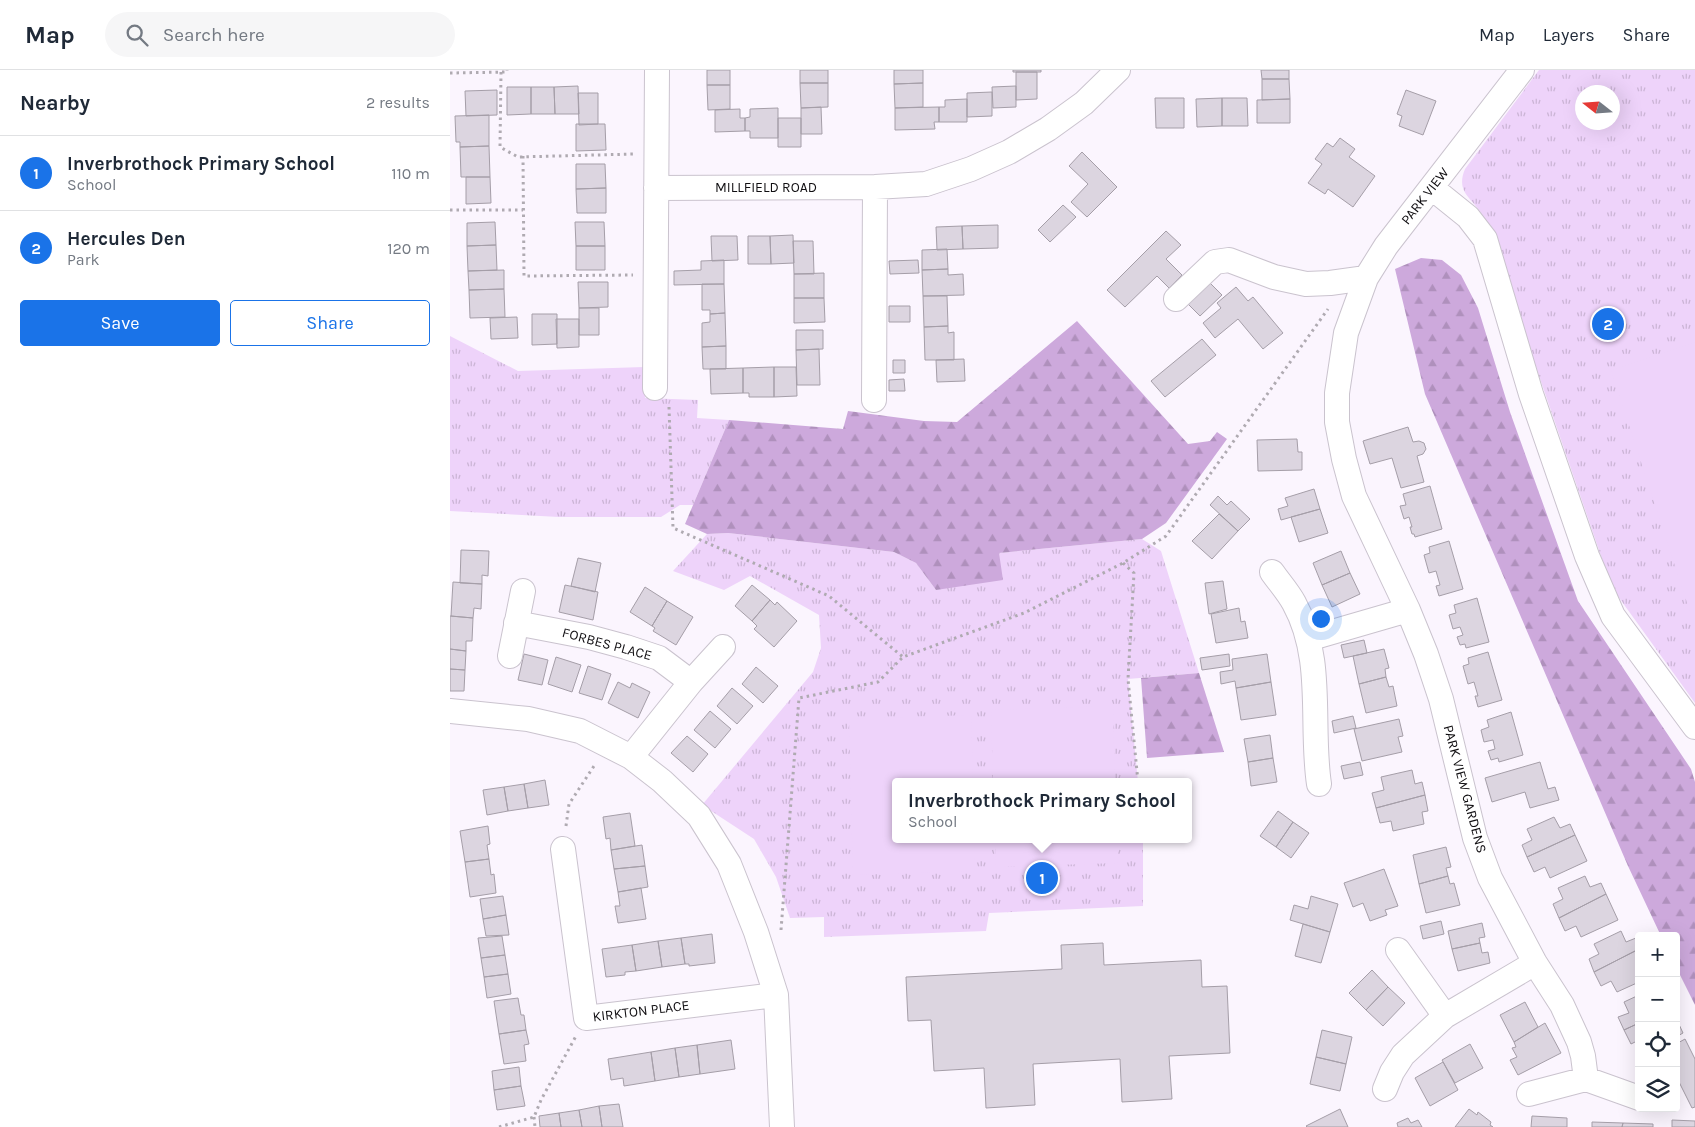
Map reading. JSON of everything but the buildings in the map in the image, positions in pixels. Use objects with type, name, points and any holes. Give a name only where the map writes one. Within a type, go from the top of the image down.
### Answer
[{"type":"street","points":[[655,388],[657,70]]},
{"type":"street","name":"MILLFIELD ROAD","points":[[656,188],[875,187],[926,184],[971,169],[1009,152],[1048,129],[1084,103],[1118,70]]},
{"type":"street","name":"PARK VIEW","points":[[1346,332],[1366,278],[1386,246],[1522,70]]},
{"type":"street","points":[[874,400],[875,187]]},
{"type":"street","points":[[1432,188],[1468,217],[1485,239],[1531,394],[1587,556],[1613,616],[1695,727]]},
{"type":"street","points":[[1176,298],[1216,262],[1229,260],[1274,277],[1306,284],[1366,278]]},
{"type":"street","name":"PARK VIEW GARDENS","points":[[1346,332],[1337,393],[1337,422],[1354,496],[1408,610],[1426,654],[1441,699],[1478,846],[1490,878],[1535,963],[1562,1005],[1579,1042],[1586,1079]]},
{"type":"street","points":[[1272,572],[1294,604],[1308,639],[1316,697],[1316,762],[1319,784]]},
{"type":"street","points":[[510,656],[523,591]]},
{"type":"street","points":[[1308,639],[1408,610]]},
{"type":"street","name":"FORBES PLACE","points":[[516,623],[626,646],[659,658],[691,682]]},
{"type":"street","points":[[631,757],[691,682],[722,647]]},
{"type":"street","points":[[450,711],[528,719],[580,731],[631,757],[662,781],[699,816],[729,864],[756,932],[776,995],[782,1127]]},
{"type":"street","name":"KIRKTON PLACE","points":[[563,849],[586,1018],[776,995]]},
{"type":"street","points":[[1398,950],[1445,1016]]},
{"type":"street","points":[[1385,1089],[1392,1072],[1403,1055],[1445,1016],[1535,963]]},
{"type":"street","points":[[1529,1094],[1586,1079],[1635,1097]]},
{"type":"path","points":[[450,73],[507,72],[507,70]]},
{"type":"path","points":[[501,72],[500,147],[518,157],[656,154]]},
{"type":"path","points":[[523,156],[524,276],[656,274]]},
{"type":"path","points":[[450,210],[524,210]]},
{"type":"path","points":[[780,936],[799,698],[878,682],[903,657],[1024,613],[1123,563],[1166,536],[1332,303]]},
{"type":"path","points":[[655,388],[669,402],[673,528],[829,596],[903,657]]},
{"type":"path","points":[[1123,563],[1134,573],[1128,679],[1138,778]]},
{"type":"path","points":[[563,849],[569,804],[608,746]]},
{"type":"path","points":[[535,1127],[534,1117],[541,1100],[586,1018]]},
{"type":"path","points":[[499,1127],[534,1117]]},
{"type":"green space","points":[[1539,70],[1695,70],[1695,703],[1612,588],[1487,226],[1479,210],[1466,195],[1462,184],[1465,169]]},
{"type":"green space","points":[[1421,258],[1442,260],[1461,275],[1478,308],[1510,412],[1578,601],[1691,769],[1695,782],[1695,1005],[1680,975],[1680,932],[1659,932],[1628,866],[1425,394],[1395,269]]},
{"type":"green space","points":[[1077,321],[1188,444],[1210,441],[1217,432],[1227,439],[1166,523],[1142,539],[999,553],[1003,580],[936,590],[916,563],[894,552],[728,533],[707,534],[685,524],[729,420],[843,429],[848,411],[924,421],[957,422]]},
{"type":"green space","points":[[450,336],[518,371],[644,367],[645,398],[698,400],[697,418],[729,420],[693,505],[680,505],[661,517],[559,517],[450,511]]},
{"type":"green space","points":[[1695,342],[1695,627],[1611,370]]},
{"type":"green space","points":[[728,533],[894,552],[916,563],[936,590],[999,553],[1142,539],[1161,551],[1199,673],[1128,679],[1138,778],[892,778],[892,843],[1143,843],[1143,906],[989,913],[986,931],[824,937],[824,917],[790,918],[776,877],[754,839],[702,805],[813,672],[821,648],[819,615],[750,576],[724,590],[673,571],[707,534]]},
{"type":"green space","points":[[1199,673],[1224,752],[1147,758],[1141,678]]},
{"type":"green space","points":[[1113,706],[1115,778],[993,778],[991,710]]},
{"type":"green space","points":[[971,715],[973,778],[892,778],[892,843],[974,843],[975,871],[853,875],[849,719]]},
{"type":"green space","points":[[995,843],[1117,843],[1118,863],[996,867]]},
{"type":"place","name":"Hercules Den","points":[[1608,324]]},
{"type":"place","name":"Inverbrothock Primary School","points":[[1042,878]]}]
